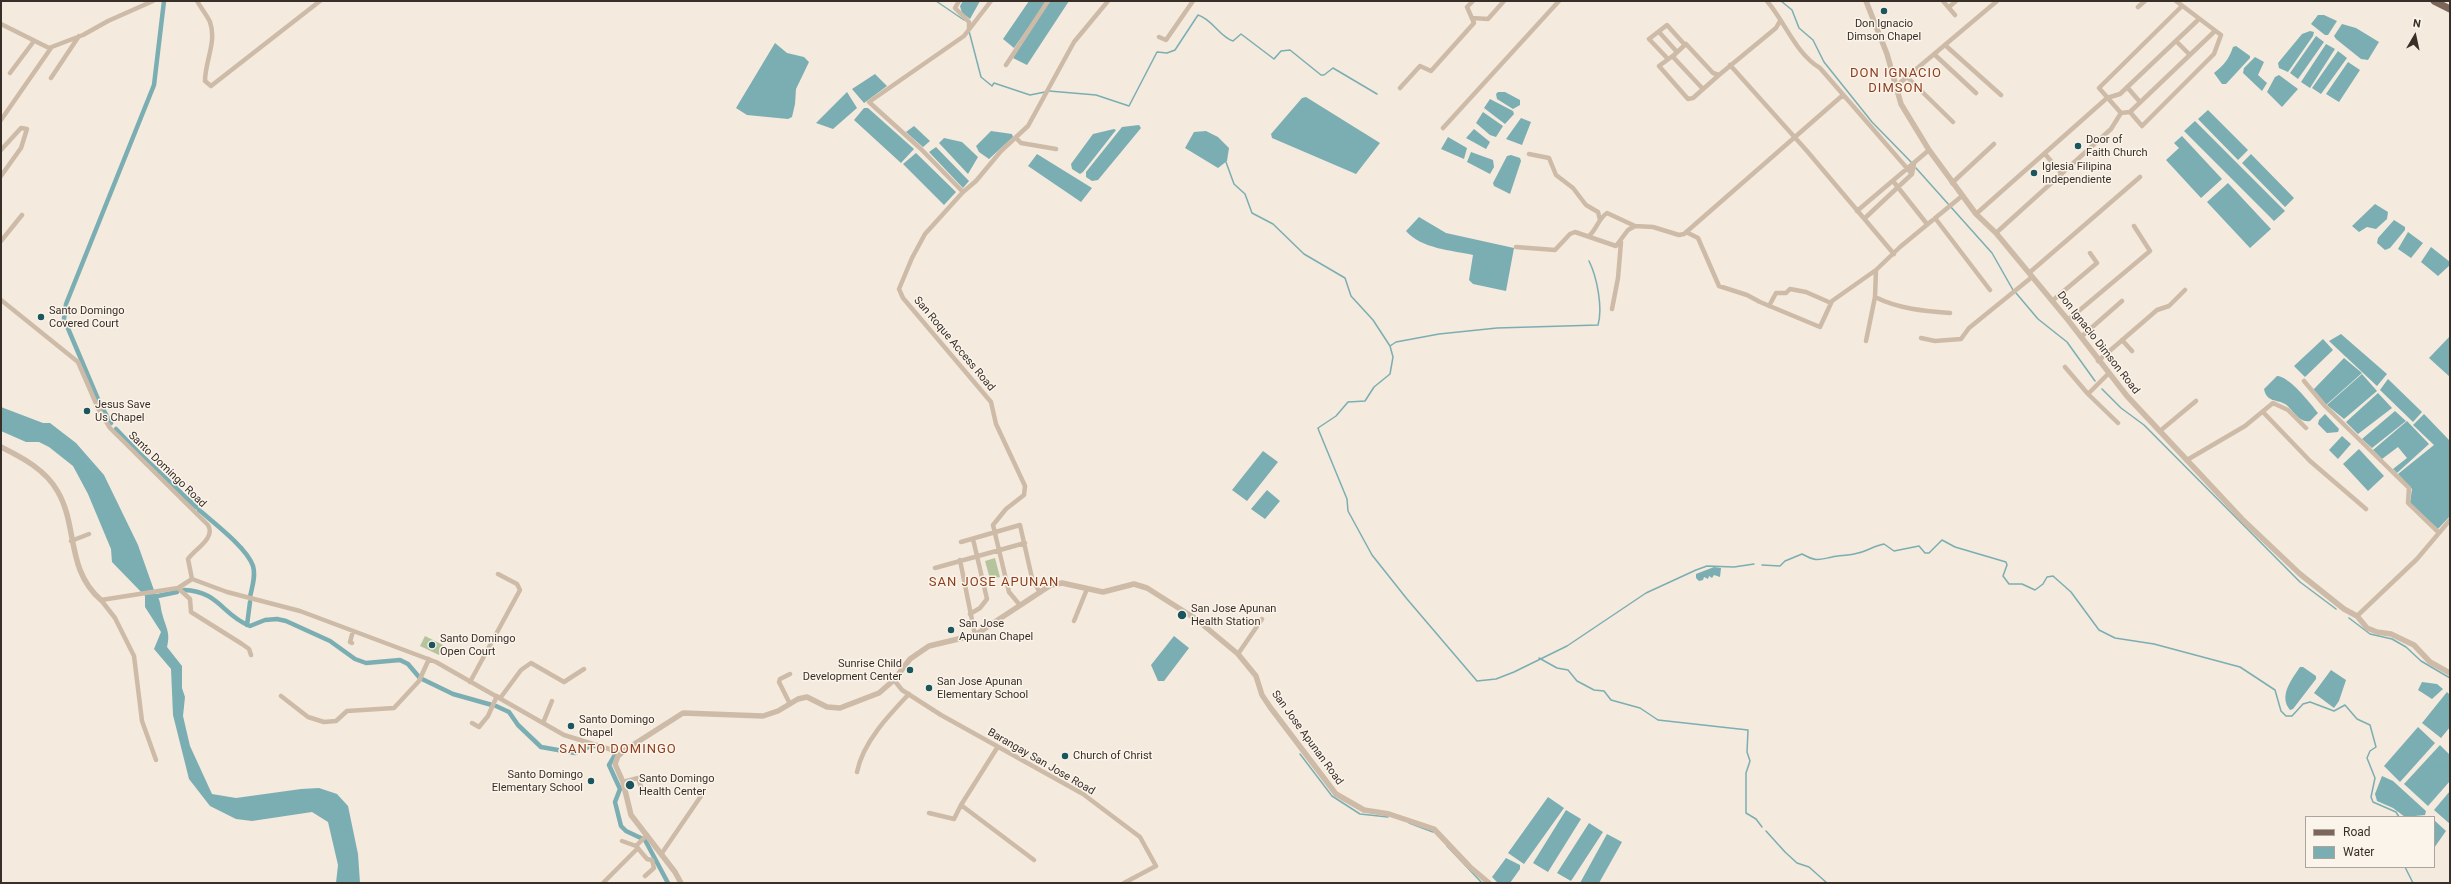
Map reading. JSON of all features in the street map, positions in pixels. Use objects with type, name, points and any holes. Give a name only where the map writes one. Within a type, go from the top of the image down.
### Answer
[{"type":"main road","points":[[2434,1],[2450,9]]},
{"type":"street","points":[[1,24],[34,41],[44,48],[51,48],[80,36],[108,21],[153,1]]},
{"type":"street","points":[[197,1],[210,22],[212,46],[205,70],[205,81],[211,86],[320,1]]},
{"type":"street","points":[[959,1],[955,8],[969,22],[969,29]]},
{"type":"street","points":[[963,192],[921,149],[869,102],[944,51],[969,29],[991,1]]},
{"type":"street","points":[[1006,65],[1048,1]]},
{"type":"street","name":"San Roque Access Road","points":[[1019,604],[1009,592],[993,525],[996,520],[1024,495],[1025,486],[1008,445],[996,424],[991,402],[903,298],[899,289],[919,243],[963,192],[976,182],[1001,151],[1028,126],[1074,42],[1108,1]]},
{"type":"street","points":[[1159,37],[1166,40],[1193,1]]},
{"type":"street","points":[[1400,88],[1420,66],[1431,71],[1474,23],[1467,7],[1473,1]]},
{"type":"street","points":[[1472,18],[1488,19],[1504,1]]},
{"type":"street","points":[[1443,128],[1559,1]]},
{"type":"street","points":[[1767,1],[1778,14],[1780,21],[1809,62],[1820,68],[1912,174]]},
{"type":"street","name":"Don Ignacio Dimson Road","points":[[1866,1],[1887,54],[1901,104],[1929,150],[1976,214],[1996,233],[2052,300],[2108,374],[2242,519],[2300,574],[2344,609],[2357,616],[2367,628],[2377,632],[2391,634],[2414,645],[2430,662],[2450,673]]},
{"type":"street","points":[[1943,1],[1955,15]]},
{"type":"street","points":[[1949,8],[1956,1]]},
{"type":"street","points":[[1895,87],[1996,1]]},
{"type":"street","points":[[2138,7],[2145,1]]},
{"type":"street","points":[[2130,112],[2142,126],[2214,54],[2220,35],[2176,1]]},
{"type":"street","points":[[2121,113],[2099,88],[2182,6]]},
{"type":"street","points":[[1976,214],[2107,98],[2120,94],[2199,19]]},
{"type":"street","points":[[1685,45],[1659,66],[1686,98],[1693,98],[1719,74],[1776,28],[1780,21]]},
{"type":"street","points":[[1668,59],[1649,39],[1667,25],[1685,45],[1688,44],[1713,74],[1719,74]]},
{"type":"street","points":[[2121,113],[2130,112],[2215,31]]},
{"type":"street","points":[[1659,32],[1703,89]]},
{"type":"street","points":[[51,78],[80,36]]},
{"type":"street","points":[[10,73],[34,41]]},
{"type":"street","points":[[2176,41],[2190,55]]},
{"type":"street","points":[[1945,45],[2001,94]]},
{"type":"street","points":[[1,120],[51,48]]},
{"type":"street","points":[[1934,54],[1976,93]]},
{"type":"street","points":[[1730,65],[1894,254]]},
{"type":"street","points":[[1907,77],[1953,122]]},
{"type":"street","points":[[2127,87],[2140,102]]},
{"type":"street","points":[[1589,236],[1597,228],[1600,220],[1606,213],[1635,226],[1653,227],[1679,235],[1686,232],[1843,95]]},
{"type":"street","points":[[1996,233],[2111,129],[2121,113]]},
{"type":"street","points":[[1,150],[21,128],[27,130],[21,148],[1,176]]},
{"type":"street","points":[[1016,138],[1022,143],[1056,149]]},
{"type":"street","points":[[1952,183],[1994,144]]},
{"type":"street","points":[[1857,211],[1929,150]]},
{"type":"street","points":[[1529,154],[1549,158],[1556,175],[1574,188],[1586,205],[1598,212],[1600,220]]},
{"type":"street","points":[[2045,154],[2062,174]]},
{"type":"street","points":[[1864,218],[1912,174],[1914,164]]},
{"type":"street","points":[[1921,338],[1935,341],[1961,339],[1969,328],[2019,289],[2031,275],[2140,177]]},
{"type":"street","points":[[1893,181],[1928,224]]},
{"type":"street","points":[[1686,232],[1698,238],[1719,286],[1747,295],[1769,306],[1820,327],[1831,303],[1876,270],[1900,247],[1962,196]]},
{"type":"street","points":[[1,240],[22,215]]},
{"type":"street","points":[[1935,218],[1990,290]]},
{"type":"street","points":[[1516,247],[1555,250],[1570,234],[1575,232],[1616,246],[1628,230],[1635,226]]},
{"type":"street","points":[[2068,320],[2150,251],[2134,226]]},
{"type":"street","points":[[1612,308],[1618,278],[1617,269],[1621,240]]},
{"type":"street","points":[[2052,300],[2097,263],[2090,253]]},
{"type":"street","points":[[1866,341],[1875,297],[1876,270]]},
{"type":"street","points":[[1769,306],[1776,293],[1786,293],[1790,289],[1806,292],[1831,303]]},
{"type":"street","points":[[2098,361],[2157,310],[2169,306],[2185,290]]},
{"type":"street","points":[[1875,297],[1891,305],[1908,309],[1950,313]]},
{"type":"street","name":"Santo Domingo Road","points":[[1,300],[78,362],[98,408],[110,428],[211,529],[210,536],[188,559],[192,579]]},
{"type":"street","points":[[2081,337],[2122,301]]},
{"type":"street","points":[[2122,340],[2132,351]]},
{"type":"street","points":[[2065,367],[2088,394],[2118,423]]},
{"type":"street","points":[[2088,394],[2108,374]]},
{"type":"street","points":[[2304,381],[2325,406],[2409,488],[2408,503],[2438,532]]},
{"type":"street","points":[[2160,430],[2196,401]]},
{"type":"street","points":[[2187,460],[2226,438],[2264,412],[2269,404],[2279,404],[2306,428]]},
{"type":"street","points":[[2264,412],[2310,460],[2366,509]]},
{"type":"street","points":[[1,447],[36,468],[52,483],[64,506],[71,541],[83,576],[94,594],[116,618],[134,656],[142,722],[156,760]]},
{"type":"street","points":[[2357,616],[2417,559],[2438,532],[2450,520]]},
{"type":"street","points":[[961,542],[1020,525],[1032,578],[1040,591]]},
{"type":"street","points":[[71,541],[89,534]]},
{"type":"street","points":[[970,614],[980,608],[987,599],[973,539]]},
{"type":"street","points":[[935,568],[1025,543]]},
{"type":"street","points":[[960,560],[975,635]]},
{"type":"street","points":[[470,682],[520,590],[517,584],[498,574]]},
{"type":"street","points":[[101,600],[178,588],[192,579],[227,592],[300,610],[429,659],[499,696],[564,735],[622,753]]},
{"type":"street","name":"San Jose Apunan Road","points":[[894,680],[910,659],[929,646],[975,635],[1008,615],[1019,604],[1051,585],[1062,583],[1103,592],[1127,584],[1147,588],[1196,619],[1238,654],[1256,676],[1262,694],[1270,707],[1336,794],[1364,810],[1389,814],[1434,829],[1470,867],[1489,883]]},
{"type":"street","points":[[178,588],[190,599],[191,612],[242,644],[248,649],[251,655]]},
{"type":"street","points":[[1074,621],[1087,589]]},
{"type":"street","points":[[1238,654],[1262,619]]},
{"type":"street","points":[[352,643],[350,642],[353,631]]},
{"type":"street","points":[[281,696],[308,717],[324,722],[336,721],[348,711],[394,708],[418,681],[429,659]]},
{"type":"street","points":[[472,723],[479,727],[488,716],[499,696],[521,670],[531,663],[564,682],[584,669]]},
{"type":"street","points":[[790,674],[780,679],[779,682],[790,704]]},
{"type":"street","points":[[682,883],[662,853],[644,838],[628,809],[624,782],[615,764],[618,756],[684,713],[763,716],[807,697],[827,707],[840,708],[872,696],[894,680]]},
{"type":"street","name":"Barangay San Jose Road","points":[[894,680],[909,694],[997,748],[1083,794],[1140,836],[1156,866],[1124,883]]},
{"type":"street","points":[[857,772],[859,763],[878,730],[909,694]]},
{"type":"street","points":[[543,723],[552,701]]},
{"type":"street","points":[[929,813],[954,819],[960,805],[997,748]]},
{"type":"street","points":[[624,782],[638,778],[643,793]]},
{"type":"street","points":[[662,853],[701,796]]},
{"type":"street","points":[[960,805],[1034,860]]},
{"type":"street","points":[[603,883],[644,838]]},
{"type":"street","points":[[622,841],[637,847],[652,860],[654,868],[645,876]]},
{"type":"green space","points":[[995,558],[1000,577],[990,579],[985,561]]},
{"type":"green space","name":"Santo Domingo Open Court","points":[[425,636],[443,645],[439,655],[420,646]]},
{"type":"water","points":[[963,1],[980,1],[970,19],[962,13],[960,6]]},
{"type":"water","points":[[1029,1],[1047,1],[1014,48],[1003,39]]},
{"type":"water","points":[[1049,1],[1069,1],[1027,65],[1013,58]]},
{"type":"water","points":[[2318,15],[2324,15],[2337,21],[2328,35],[2325,35],[2311,24]]},
{"type":"water","points":[[2342,24],[2356,28],[2379,42],[2368,60],[2361,59],[2336,39],[2334,36]]},
{"type":"water","points":[[2310,31],[2314,32],[2313,36],[2288,72],[2279,68],[2278,63],[2302,34]]},
{"type":"water","points":[[2316,36],[2324,42],[2298,79],[2290,73]]},
{"type":"water","points":[[775,43],[787,53],[804,57],[809,62],[796,89],[792,117],[788,119],[747,115],[736,108]]},
{"type":"water","points":[[2326,44],[2335,49],[2310,88],[2301,82]]},
{"type":"water","points":[[2236,46],[2250,56],[2250,58],[2226,84],[2222,84],[2214,73],[2226,62],[2233,47]]},
{"type":"water","points":[[2338,51],[2347,58],[2321,94],[2312,88]]},
{"type":"water","points":[[2255,57],[2264,62],[2258,75],[2267,83],[2262,91],[2243,73],[2244,68]]},
{"type":"water","points":[[2348,62],[2360,70],[2339,102],[2326,94]]},
{"type":"water","points":[[875,74],[887,86],[864,103],[852,89]]},
{"type":"water","points":[[2279,75],[2298,89],[2282,107],[2267,92],[2275,77]]},
{"type":"water","points":[[847,92],[857,108],[833,129],[816,123]]},
{"type":"water","points":[[1498,92],[1505,92],[1520,100],[1520,105],[1513,109],[1497,99],[1496,94]]},
{"type":"water","points":[[1306,97],[1380,143],[1356,174],[1272,138],[1271,134],[1302,98]]},
{"type":"water","points":[[1490,99],[1513,111],[1514,114],[1505,124],[1484,108]]},
{"type":"water","points":[[864,108],[868,108],[914,149],[901,163],[854,120]]},
{"type":"water","points":[[2208,110],[2248,150],[2238,160],[2198,119]]},
{"type":"water","points":[[1483,112],[1503,126],[1496,137],[1490,135],[1476,123]]},
{"type":"water","points":[[1521,118],[1531,122],[1522,145],[1506,139]]},
{"type":"water","points":[[2195,121],[2285,211],[2274,221],[2184,131]]},
{"type":"water","points":[[1139,125],[1141,128],[1098,180],[1092,181],[1086,177],[1086,172],[1122,127]]},
{"type":"water","points":[[914,126],[930,141],[923,147],[906,132]]},
{"type":"water","points":[[1114,129],[1116,130],[1083,172],[1080,174],[1072,169],[1071,164],[1093,134]]},
{"type":"water","points":[[1474,129],[1490,142],[1486,149],[1466,138]]},
{"type":"water","points":[[991,131],[1012,134],[1013,137],[989,159],[979,152],[976,146]]},
{"type":"water","points":[[1206,131],[1218,137],[1229,148],[1227,161],[1218,168],[1185,148],[1194,132]]},
{"type":"water","points":[[2182,136],[2222,179],[2201,198],[2166,160],[2179,148],[2174,143]]},
{"type":"water","points":[[1448,137],[1467,148],[1464,159],[1441,149]]},
{"type":"water","points":[[944,138],[962,142],[978,157],[968,174],[939,143]]},
{"type":"water","points":[[936,147],[969,181],[963,188],[929,152]]},
{"type":"water","points":[[1471,152],[1493,160],[1494,167],[1490,174],[1467,162]]},
{"type":"water","points":[[916,153],[956,192],[944,205],[903,164]]},
{"type":"water","points":[[1037,154],[1092,188],[1081,202],[1028,166]]},
{"type":"water","points":[[2251,154],[2294,198],[2285,207],[2242,163]]},
{"type":"water","points":[[1511,155],[1520,158],[1521,161],[1510,194],[1494,186],[1493,183],[1507,156]]},
{"type":"water","points":[[2228,183],[2271,229],[2250,248],[2207,202]]},
{"type":"water","points":[[2375,204],[2388,212],[2387,219],[2376,229],[2367,227],[2359,232],[2352,226]]},
{"type":"water","points":[[1419,217],[1446,233],[1514,248],[1506,291],[1473,284],[1469,280],[1473,255],[1437,248],[1420,242],[1413,237],[1406,231]]},
{"type":"water","points":[[2394,220],[2405,227],[2405,230],[2390,248],[2385,250],[2377,243],[2378,238]]},
{"type":"water","points":[[2408,232],[2423,243],[2411,258],[2398,249]]},
{"type":"water","points":[[2431,247],[2450,262],[2450,265],[2438,276],[2421,262]]},
{"type":"water","points":[[2341,334],[2387,374],[2377,386],[2329,341]]},
{"type":"water","points":[[2450,336],[2450,377],[2429,358]]},
{"type":"water","points":[[2323,339],[2333,350],[2305,377],[2294,366]]},
{"type":"water","points":[[2344,358],[2362,373],[2326,405],[2313,390]]},
{"type":"water","points":[[2362,374],[2377,391],[2344,419],[2327,405]]},
{"type":"water","points":[[2277,376],[2282,377],[2293,385],[2318,413],[2310,421],[2302,420],[2282,402],[2267,397],[2264,389]]},
{"type":"water","points":[[2388,379],[2422,412],[2413,422],[2380,390]]},
{"type":"water","points":[[2378,393],[2392,408],[2358,434],[2346,422]]},
{"type":"water","points":[[1,407],[43,423],[50,423],[76,443],[104,475],[138,545],[155,593],[159,600],[168,633],[167,647],[182,666],[182,688],[185,697],[183,716],[190,746],[212,794],[236,798],[319,788],[337,794],[348,806],[358,854],[360,883],[336,883],[338,865],[328,822],[312,812],[252,821],[236,819],[210,806],[189,779],[173,715],[171,669],[154,649],[161,632],[145,607],[145,596],[112,562],[111,549],[88,494],[73,466],[49,447],[39,442],[26,442],[1,431]]},
{"type":"water","points":[[2395,411],[2406,421],[2372,448],[2362,439]]},
{"type":"water","points":[[2325,414],[2339,429],[2338,432],[2327,433],[2318,424],[2319,420]]},
{"type":"water","points":[[2424,414],[2450,441],[2450,516],[2438,529],[2410,503],[2412,489],[2398,474],[2434,445],[2413,425]]},
{"type":"water","points":[[2407,421],[2429,444],[2397,473],[2393,469],[2407,458],[2398,447],[2382,459],[2373,450]]},
{"type":"water","points":[[2342,436],[2351,444],[2338,459],[2329,450]]},
{"type":"water","points":[[2359,449],[2384,476],[2368,491],[2343,464]]},
{"type":"water","points":[[1263,451],[1278,462],[1247,501],[1232,490]]},
{"type":"water","points":[[1267,490],[1280,501],[1265,519],[1251,509]]},
{"type":"water","points":[[1714,567],[1721,568],[1720,577],[1714,575],[1712,578],[1709,576],[1708,579],[1704,577],[1703,580],[1699,581],[1696,578],[1696,574]]},
{"type":"water","points":[[1174,636],[1189,648],[1164,681],[1158,681],[1151,665]]},
{"type":"water","points":[[2300,667],[2303,667],[2316,676],[2316,679],[2293,709],[2290,710],[2285,699],[2286,693],[2290,682]]},
{"type":"water","points":[[2331,670],[2346,680],[2339,701],[2334,708],[2314,693]]},
{"type":"water","points":[[2422,682],[2437,684],[2443,689],[2432,699],[2418,690]]},
{"type":"water","points":[[2447,692],[2450,695],[2450,727],[2441,738],[2422,723]]},
{"type":"water","points":[[2418,727],[2435,743],[2400,782],[2384,766]]},
{"type":"water","points":[[2440,745],[2450,755],[2450,781],[2428,806],[2404,784]]},
{"type":"water","points":[[2382,776],[2393,781],[2426,811],[2425,815],[2404,816],[2393,808],[2377,801],[2375,794]]},
{"type":"water","points":[[2450,791],[2450,824],[2434,810]]},
{"type":"water","points":[[1548,797],[1564,808],[1524,864],[1508,853]]},
{"type":"water","points":[[1566,810],[1581,819],[1548,872],[1533,863]]},
{"type":"water","points":[[2435,821],[2446,831],[2435,847]]},
{"type":"water","points":[[1589,823],[1603,832],[1571,881],[1557,873]]},
{"type":"water","points":[[1607,834],[1622,842],[1599,883],[1580,883]]},
{"type":"water","points":[[1506,858],[1520,865],[1520,869],[1510,883],[1498,883],[1492,877]]},
{"type":"waterway","points":[[100,404],[64,319],[66,304],[154,85],[164,1]]},
{"type":"waterway","points":[[936,1],[964,20]]},
{"type":"waterway","points":[[1781,1],[1792,10],[1799,28],[1813,40],[1824,62],[1872,122],[1912,163]]},
{"type":"waterway","points":[[1049,91],[1096,95],[1129,106],[1157,52],[1167,53],[1175,50],[1198,15],[1208,20],[1228,39],[1233,41],[1241,34],[1274,59],[1281,51],[1290,50],[1321,75],[1324,75],[1333,68],[1377,94]]},
{"type":"waterway","points":[[969,31],[981,77],[992,86],[994,83],[1030,95],[1045,92]]},
{"type":"waterway","points":[[1226,162],[1234,184],[1245,194],[1252,213],[1273,224],[1304,254],[1345,278],[1351,296],[1373,320],[1390,346],[1396,342],[1439,334],[1497,328],[1598,325],[1600,310],[1598,293],[1589,261]]},
{"type":"waterway","points":[[1916,168],[1992,253],[2013,290]]},
{"type":"waterway","points":[[2016,293],[2038,319],[2067,342],[2095,381]]},
{"type":"waterway","points":[[1390,346],[1393,357],[1390,374],[1374,387],[1365,401],[1348,402],[1336,416],[1318,428],[1347,499],[1348,511],[1372,555],[1407,599],[1477,681],[1496,679],[1514,672],[1567,646],[1646,593],[1696,570],[1707,566],[1734,567],[1754,564]]},
{"type":"waterway","points":[[2102,389],[2121,408],[2144,425],[2300,582],[2336,609]]},
{"type":"waterway","points":[[103,409],[111,423]]},
{"type":"waterway","points":[[116,429],[139,453]]},
{"type":"waterway","points":[[140,454],[196,507]]},
{"type":"waterway","points":[[199,510],[229,536],[250,559],[254,574],[250,597]]},
{"type":"waterway","points":[[1762,565],[1780,566],[1785,561],[1802,554],[1817,560],[1835,556],[1851,555],[1884,544],[1894,551],[1919,546],[1925,553],[1929,553],[1942,540],[1955,547],[2006,562],[2007,565],[2003,576],[2009,584],[2022,584],[2035,590],[2043,584],[2047,577],[2053,576],[2071,592],[2099,630],[2115,638],[2154,644],[2240,667],[2275,690],[2281,711],[2286,716],[2292,716],[2303,704],[2310,702],[2334,711],[2345,705],[2357,719],[2370,725],[2376,747],[2370,751],[2367,758],[2375,778],[2371,797],[2373,802],[2396,812],[2398,816]]},
{"type":"waterway","points":[[184,590],[196,591],[205,594],[220,604],[233,616],[250,626],[265,620],[277,619],[286,621],[330,641],[355,659],[366,663],[400,660],[408,664],[419,677]]},
{"type":"waterway","points":[[153,597],[177,592]]},
{"type":"waterway","points":[[247,625],[250,602]]},
{"type":"waterway","points":[[2349,618],[2370,634],[2392,639],[2406,647],[2421,661],[2450,678]]},
{"type":"waterway","points":[[1539,658],[1557,668],[1568,670],[1577,681],[1594,690],[1604,691],[1611,700],[1640,708],[1658,720],[1748,730],[1747,752],[1750,761],[1746,773],[1746,813],[1756,819],[1762,827]]},
{"type":"waterway","points":[[422,679],[453,694],[492,705]]},
{"type":"waterway","points":[[496,706],[509,712],[518,725],[541,747],[575,753],[591,746],[596,746]]},
{"type":"waterway","points":[[611,750],[615,755],[609,765],[620,789],[615,802],[621,826],[626,831],[645,840],[668,883]]},
{"type":"waterway","points":[[1300,754],[1332,796],[1360,814],[1388,817]]},
{"type":"waterway","points":[[1409,823],[1433,832]]},
{"type":"waterway","points":[[1766,831],[1797,863],[1809,867],[1827,883]]},
{"type":"waterway","points":[[1447,846],[1482,883]]},
{"type":"waterway","points":[[2406,868],[2413,883]]},
{"type":"place","name":"Don Ignacio Dimson Chapel","points":[[1884,11]]},
{"type":"place","name":"Door of Faith Church","points":[[2078,146]]},
{"type":"place","name":"Iglesia Filipina Independiente","points":[[2034,173]]},
{"type":"place","name":"Santo Domingo Covered Court","points":[[41,317]]},
{"type":"place","name":"Jesus Save Us Chapel","points":[[87,411]]},
{"type":"place","name":"San Jose Apunan Health Station","points":[[1182,615]]},
{"type":"place","name":"San Jose Apunan Chapel","points":[[951,630]]},
{"type":"place","name":"Santo Domingo Open Court","points":[[432,645]]},
{"type":"place","name":"Sunrise Child Development Center","points":[[910,670]]},
{"type":"place","name":"San Jose Apunan Elementary School","points":[[929,688]]},
{"type":"place","name":"Santo Domingo Chapel","points":[[571,726]]},
{"type":"place","name":"Church of Christ","points":[[1065,756]]},
{"type":"place","name":"Santo Domingo Elementary School","points":[[591,781]]},
{"type":"place","name":"Santo Domingo Health Center","points":[[630,785]]},
{"type":"district","name":"DON IGNACIO DIMSON","points":[[1896,82]]},
{"type":"district","name":"SAN JOSE APUNAN","points":[[994,583]]},
{"type":"district","name":"SANTO DOMINGO","points":[[618,750]]}]
